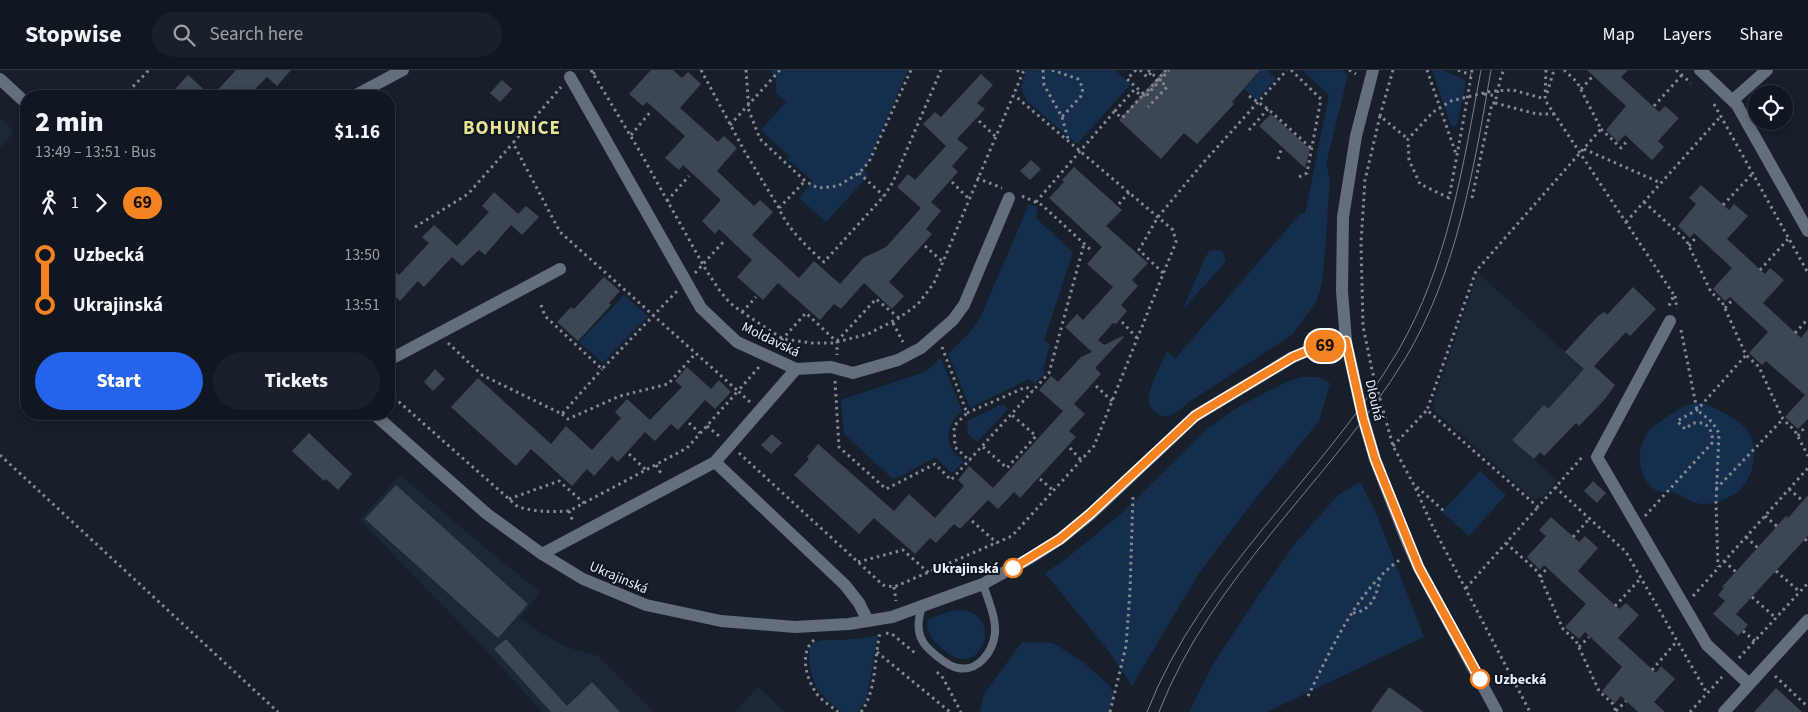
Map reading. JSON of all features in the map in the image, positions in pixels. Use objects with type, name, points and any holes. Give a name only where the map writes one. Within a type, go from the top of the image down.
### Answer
[{"type":"street","points":[[365,90],[403,70]]},
{"type":"street","name":"Dlouhá","points":[[1373,70],[1356,136],[1343,217],[1342,291],[1346,341],[1363,418],[1375,459],[1412,552],[1497,712]]},
{"type":"street","points":[[1700,70],[1733,100],[1808,231]]},
{"type":"street","points":[[1733,100],[1767,70]]},
{"type":"street","name":"Moldavská","points":[[570,77],[701,308],[737,342],[796,369],[831,367],[853,373],[898,360],[921,348],[938,335],[953,320],[964,305],[1010,194]]},
{"type":"street","points":[[0,80],[20,98]]},
{"type":"street","points":[[395,357],[560,270]]},
{"type":"street","points":[[1673,319],[1597,457],[1707,645],[1749,684]]},
{"type":"street","name":"Ukrajinská","points":[[381,420],[487,514],[542,554],[583,580],[646,605],[721,622],[795,627],[868,621],[892,617],[983,584],[1010,570],[1060,539],[1097,508],[1195,416],[1293,357],[1310,350],[1346,341]]},
{"type":"street","points":[[542,554],[715,462],[796,369]]},
{"type":"street","points":[[715,462],[845,585],[859,603],[868,621]]},
{"type":"street","points":[[1724,712],[1808,620]]},
{"type":"lane","points":[[922,606],[918,619],[922,641],[944,661],[956,668],[968,669],[981,662],[991,648],[995,632],[992,611],[983,584]]},
{"type":"path","points":[[130,90],[149,70]]},
{"type":"path","points":[[591,70],[631,135],[720,291],[730,303],[782,339],[812,343],[837,342],[868,334],[892,323],[918,304],[934,283],[1023,72],[1017,70]]},
{"type":"path","points":[[594,74],[597,70]]},
{"type":"path","points":[[701,70],[730,125],[779,208],[782,217],[824,262],[884,196],[900,167],[941,70]]},
{"type":"path","points":[[746,70],[749,111],[760,139],[805,181],[818,188],[838,186],[859,173],[869,162],[911,70]]},
{"type":"path","points":[[730,125],[780,70]]},
{"type":"path","points":[[1042,70],[1044,85],[1062,118],[1068,141]]},
{"type":"path","points":[[1052,70],[1078,80],[1083,88],[1081,96],[1062,118]]},
{"type":"path","points":[[1136,70],[1128,79],[1146,96],[1168,70]]},
{"type":"path","points":[[1140,70],[1147,77],[1154,70]]},
{"type":"path","points":[[1140,70],[1154,83]]},
{"type":"path","points":[[1148,70],[1167,86],[1148,107]]},
{"type":"path","points":[[1114,112],[1122,118],[1157,78],[1168,70]]},
{"type":"path","points":[[1163,273],[1139,250],[1158,217],[1203,163],[1287,70],[1321,99],[1307,173],[1299,177]]},
{"type":"path","points":[[1349,70],[1356,74]]},
{"type":"path","points":[[1394,70],[1380,116],[1365,180],[1361,243],[1364,326],[1372,370],[1393,446],[1530,712]]},
{"type":"path","points":[[1427,70],[1457,155]]},
{"type":"path","points":[[1458,70],[1471,75]]},
{"type":"path","points":[[1472,70],[1471,75],[1468,92],[1457,155],[1449,198],[1420,184],[1409,160],[1408,139],[1433,112],[1451,101],[1492,92],[1512,90],[1545,100]]},
{"type":"path","points":[[1472,198],[1492,103],[1495,103],[1504,70]]},
{"type":"path","points":[[1546,70],[1545,100],[1674,295],[1673,319],[1697,410],[1712,422],[1718,433],[1716,489],[1718,567]]},
{"type":"path","points":[[1545,100],[1554,70]]},
{"type":"path","points":[[1564,70],[1578,82],[1601,129],[1621,148],[1628,140]]},
{"type":"path","points":[[1676,70],[1695,86]]},
{"type":"path","points":[[1654,106],[1682,75]]},
{"type":"path","points":[[415,227],[468,194],[570,77]]},
{"type":"path","points":[[1581,89],[1592,77]]},
{"type":"path","points":[[1036,202],[1134,90],[1142,96]]},
{"type":"path","points":[[1468,92],[1497,96]]},
{"type":"path","points":[[707,426],[883,585],[894,587],[1012,536],[1054,491],[1094,446],[1176,242],[1173,230],[1014,95]]},
{"type":"path","points":[[1249,96],[1311,148]]},
{"type":"path","points":[[1708,98],[1721,116],[1808,273]]},
{"type":"path","points":[[1495,103],[1537,114],[1554,114]]},
{"type":"path","points":[[631,135],[652,110]]},
{"type":"path","points":[[1249,130],[1268,110]]},
{"type":"path","points":[[1380,116],[1408,139]]},
{"type":"path","points":[[1626,222],[1721,116]]},
{"type":"path","points":[[979,121],[995,136]]},
{"type":"path","points":[[1393,446],[1427,410],[1476,271],[1601,129]]},
{"type":"path","points":[[395,398],[518,507],[538,512],[569,511],[687,448],[738,391],[560,232],[513,143]]},
{"type":"path","points":[[1278,158],[1282,147]]},
{"type":"path","points":[[1584,149],[1661,183]]},
{"type":"path","points":[[859,173],[884,196]]},
{"type":"path","points":[[1723,205],[1753,173]]},
{"type":"path","points":[[667,201],[689,176]]},
{"type":"path","points":[[977,178],[1010,194],[1042,205],[1092,251]]},
{"type":"path","points":[[779,208],[805,181]]},
{"type":"path","points":[[952,182],[969,199]]},
{"type":"path","points":[[1119,204],[1129,192]]},
{"type":"path","points":[[1644,202],[1686,240],[1711,292],[1722,302],[1746,355],[1759,367],[1783,420],[1795,430],[1808,456]]},
{"type":"path","points":[[1689,246],[1697,236]]},
{"type":"path","points":[[1760,270],[1789,238]]},
{"type":"path","points":[[562,414],[602,369],[725,240]]},
{"type":"path","points":[[834,376],[839,447],[886,489],[935,464],[951,480],[970,462],[1049,373],[1084,244]]},
{"type":"path","points":[[925,246],[943,262]]},
{"type":"path","points":[[1673,319],[1674,295]]},
{"type":"path","points":[[742,312],[756,297]]},
{"type":"path","points":[[837,342],[876,299],[899,318]]},
{"type":"path","points":[[1725,308],[1733,299]]},
{"type":"path","points":[[541,305],[545,316],[602,369]]},
{"type":"path","points":[[1795,333],[1808,319]]},
{"type":"path","points":[[1122,322],[1137,338]]},
{"type":"path","points":[[892,323],[910,354]]},
{"type":"path","points":[[437,335],[482,375],[562,414],[568,419],[620,396],[668,384],[696,353]]},
{"type":"path","points":[[938,335],[967,413]]},
{"type":"path","points":[[1658,502],[1712,443],[1713,435],[1710,428],[1704,423],[1692,423],[1685,429],[1677,421],[1697,410],[1746,355]]},
{"type":"path","points":[[970,462],[955,447],[954,426],[967,413],[1026,386],[1033,391]]},
{"type":"path","points":[[1096,386],[1112,401]]},
{"type":"path","points":[[1427,410],[1538,506]]},
{"type":"path","points":[[983,447],[1007,468],[1036,436],[1012,415]]},
{"type":"path","points":[[1716,489],[1783,420]]},
{"type":"path","points":[[689,423],[700,433]]},
{"type":"path","points":[[1798,436],[1806,427]]},
{"type":"path","points":[[1070,448],[1081,460]]},
{"type":"path","points":[[1466,588],[1585,453]]},
{"type":"path","points":[[629,454],[646,470]]},
{"type":"path","points":[[0,455],[278,712]]},
{"type":"path","points":[[1692,597],[1808,468]]},
{"type":"path","points":[[1040,479],[1054,491]]},
{"type":"path","points":[[510,499],[559,481],[584,503]]},
{"type":"path","points":[[1414,485],[1444,511]]},
{"type":"path","points":[[1555,488],[1626,552],[1708,693]]},
{"type":"path","points":[[1789,489],[1803,501]]},
{"type":"path","points":[[1110,712],[1126,646],[1133,496]]},
{"type":"path","points":[[1765,516],[1778,528]]},
{"type":"path","points":[[1573,537],[1589,519]]},
{"type":"path","points":[[972,521],[997,543]]},
{"type":"path","points":[[1746,537],[1759,549]]},
{"type":"path","points":[[1506,543],[1538,572],[1563,629],[1576,641],[1599,691],[1613,704],[1616,712],[1626,701]]},
{"type":"path","points":[[858,562],[903,550],[929,573]]},
{"type":"path","points":[[1308,696],[1352,613],[1380,578],[1396,563],[1412,552]]},
{"type":"path","points":[[1724,561],[1737,573]]},
{"type":"path","points":[[1540,578],[1547,568]]},
{"type":"path","points":[[1776,570],[1800,592]]},
{"type":"path","points":[[1352,613],[1364,610],[1371,604],[1377,594],[1380,578]]},
{"type":"path","points":[[1615,606],[1640,578]]},
{"type":"path","points":[[1690,712],[1808,583]]},
{"type":"path","points":[[1752,597],[1776,618]]},
{"type":"path","points":[[1743,631],[1755,641]]},
{"type":"path","points":[[861,712],[866,704],[872,685],[880,633]]},
{"type":"path","points":[[871,634],[892,634],[919,656]]},
{"type":"path","points":[[1579,648],[1589,637]]},
{"type":"path","points":[[818,638],[813,640],[806,650],[808,674],[818,695],[838,712]]},
{"type":"path","points":[[1652,670],[1678,642]]},
{"type":"path","points":[[877,652],[950,712]]},
{"type":"path","points":[[931,667],[943,678],[961,712]]},
{"type":"path","points":[[1765,667],[1808,707]]},
{"type":"shaded area","points":[[770,70],[908,70],[864,171],[868,176],[826,222],[799,198],[813,181],[787,159],[789,156],[761,130],[786,102],[776,93],[776,77]]},
{"type":"shaded area","points":[[1026,70],[1115,70],[1131,84],[1077,144],[1027,101],[1021,87]]},
{"type":"shaded area","points":[[1258,70],[1267,70],[1276,78],[1257,100],[1244,89],[1258,73]]},
{"type":"shaded area","points":[[1302,70],[1343,70],[1348,75],[1326,164],[1330,179],[1324,265],[1322,283],[1316,302],[1292,335],[1189,402],[1176,413],[1162,416],[1152,408],[1149,403],[1149,397],[1154,379],[1167,351],[1175,359],[1300,214],[1305,214],[1329,95]]},
{"type":"shaded area","points":[[1432,70],[1442,70],[1465,80],[1465,88],[1455,127],[1451,126]]},
{"type":"shaded area","points":[[0,118],[14,131],[0,148]]},
{"type":"shaded area","points":[[1029,204],[1038,207],[1036,218],[1073,252],[1044,340],[1050,344],[1043,370],[1046,372],[1035,384],[1029,379],[970,408],[948,354],[971,331],[980,318]]},
{"type":"shaded area","points":[[1209,251],[1222,251],[1226,260],[1183,309],[1205,258]]},
{"type":"shaded area","points":[[1478,273],[1610,392],[1596,411],[1588,416],[1579,426],[1575,422],[1544,456],[1540,453],[1534,459],[1557,480],[1543,498],[1533,499],[1435,411],[1433,403]]},
{"type":"shaded area","points":[[624,295],[648,316],[603,363],[579,342]]},
{"type":"shaded area","points":[[941,358],[962,411],[952,423],[949,434],[950,445],[953,451],[964,461],[952,473],[935,457],[902,476],[893,479],[844,434],[841,400],[925,372]]},
{"type":"shaded area","points":[[1302,377],[1318,377],[1330,383],[1319,421],[1256,498],[1199,573],[1132,686],[1108,650],[1045,573],[1066,559],[1123,512],[1208,428],[1235,409],[1262,394]]},
{"type":"shaded area","points":[[1703,403],[1728,415],[1744,427],[1751,439],[1754,454],[1752,470],[1740,490],[1732,496],[1706,504],[1693,502],[1672,491],[1657,491],[1647,482],[1643,475],[1640,461],[1642,444],[1646,435],[1653,427],[1683,407]]},
{"type":"shaded area","points":[[1003,404],[1008,409],[977,442],[968,434],[967,421]]},
{"type":"shaded area","points":[[1480,471],[1506,495],[1469,536],[1442,512]]},
{"type":"shaded area","points":[[400,475],[540,592],[520,618],[538,631],[567,647],[598,656],[654,712],[542,712],[486,650],[360,520]]},
{"type":"shaded area","points":[[1360,482],[1374,508],[1424,637],[1267,712],[1189,712],[1213,664],[1294,545],[1338,495]]},
{"type":"shaded area","points":[[955,610],[971,612],[981,620],[985,631],[984,642],[978,652],[970,658],[958,658],[945,651],[935,642],[929,632],[927,623],[930,618]]},
{"type":"shaded area","points":[[878,635],[865,702],[857,712],[842,712],[824,697],[816,686],[811,673],[809,658],[812,646],[822,640],[854,639]]},
{"type":"shaded area","points":[[1022,642],[1053,643],[1083,662],[1110,686],[1114,697],[1109,712],[980,712],[984,694]]},
{"type":"shaded area","points":[[758,687],[785,712],[735,712]]},
{"type":"building","points":[[236,70],[291,70],[277,86],[267,77],[254,90],[218,90]]},
{"type":"building","points":[[651,70],[673,70],[682,78],[688,72],[701,84],[680,108],[718,142],[724,136],[737,148],[717,171],[754,206],[760,200],[773,212],[752,235],[799,278],[814,261],[840,284],[863,258],[886,247],[921,208],[897,187],[908,174],[915,180],[946,146],[923,124],[935,112],[941,117],[981,74],[993,85],[977,103],[985,109],[957,139],[968,148],[952,166],[958,172],[931,202],[941,211],[926,229],[932,234],[889,282],[904,296],[892,309],[864,283],[841,309],[834,304],[820,320],[778,283],[763,300],[737,277],[752,260],[719,229],[715,234],[702,221],[721,200],[683,165],[679,170],[665,158],[685,136],[647,102],[643,106],[629,94]]},
{"type":"building","points":[[1164,70],[1260,70],[1232,102],[1234,104],[1197,144],[1184,133],[1161,159],[1119,120]]},
{"type":"building","points":[[1587,70],[1628,70],[1621,77],[1659,112],[1665,106],[1679,118],[1658,141],[1664,147],[1652,160],[1625,135],[1618,142],[1606,130],[1626,106]]},
{"type":"building","points":[[188,75],[204,90],[178,90],[176,88]]},
{"type":"building","points":[[502,80],[512,89],[500,102],[490,93]]},
{"type":"building","points":[[1271,114],[1310,149],[1305,168],[1259,126]]},
{"type":"building","points":[[1031,160],[1041,169],[1030,180],[1020,171]]},
{"type":"building","points":[[1074,167],[1122,210],[1106,226],[1148,263],[1132,280],[1138,286],[1121,305],[1127,311],[1098,340],[1104,345],[1124,337],[1095,368],[1101,374],[1074,404],[1085,414],[1069,431],[1076,437],[1020,498],[1014,492],[998,509],[988,500],[960,529],[954,524],[936,543],[930,538],[915,554],[874,518],[859,534],[794,475],[809,459],[807,457],[818,444],[894,511],[909,494],[935,518],[964,486],[958,480],[969,466],[993,488],[1063,411],[1039,390],[1051,376],[1058,382],[1081,357],[1092,352],[1065,327],[1077,314],[1083,320],[1113,287],[1087,264],[1102,247],[1049,198],[1064,182],[1062,180]]},
{"type":"building","points":[[1701,185],[1729,210],[1734,204],[1748,216],[1727,239],[1765,274],[1770,268],[1784,280],[1763,303],[1801,338],[1808,329],[1808,419],[1798,429],[1785,417],[1805,395],[1766,361],[1762,365],[1749,353],[1768,332],[1730,297],[1725,301],[1713,289],[1732,268],[1694,233],[1690,238],[1678,226],[1696,204],[1689,198]]},
{"type":"building","points":[[494,192],[518,214],[526,206],[539,217],[522,235],[511,225],[485,255],[479,250],[462,266],[452,257],[424,287],[418,281],[400,301],[395,296],[395,271],[399,275],[429,243],[422,237],[434,225],[457,246],[489,212],[482,206]]},
{"type":"building","points":[[604,277],[620,291],[609,303],[611,305],[578,341],[557,322],[571,307],[574,309]]},
{"type":"building","points":[[1633,287],[1656,309],[1630,336],[1626,332],[1594,366],[1615,385],[1605,399],[1579,426],[1576,423],[1544,456],[1540,452],[1534,459],[1512,440],[1544,405],[1548,409],[1584,369],[1565,352],[1598,316],[1605,312],[1607,315]]},
{"type":"building","points":[[687,367],[711,389],[719,380],[731,392],[715,409],[705,400],[678,430],[671,424],[655,441],[645,432],[618,462],[612,456],[594,476],[587,469],[572,486],[531,449],[516,466],[451,407],[478,378],[551,444],[566,426],[592,450],[621,418],[615,412],[627,399],[650,420],[682,387],[675,381]]},
{"type":"building","points":[[435,369],[445,379],[433,391],[424,382]]},
{"type":"building","points":[[309,433],[352,474],[338,490],[326,479],[324,481],[292,451]]},
{"type":"building","points":[[772,434],[782,443],[771,454],[761,445]]},
{"type":"building","points":[[1593,481],[1606,493],[1597,503],[1584,491]]},
{"type":"building","points":[[396,485],[528,604],[498,638],[365,519]]},
{"type":"building","points":[[1808,495],[1808,536],[1736,614],[1748,625],[1738,636],[1713,614],[1725,601],[1718,595],[1724,588],[1722,587],[1786,516],[1788,518]]},
{"type":"building","points":[[1551,517],[1579,542],[1585,536],[1598,548],[1578,571],[1619,609],[1626,603],[1639,615],[1618,638],[1656,673],[1661,666],[1675,679],[1654,702],[1665,712],[1638,712],[1621,696],[1615,703],[1602,691],[1622,667],[1585,632],[1579,639],[1565,627],[1586,604],[1544,565],[1540,570],[1527,557],[1546,536],[1539,530]]},
{"type":"building","points":[[506,639],[567,706],[592,682],[620,712],[551,712],[494,649]]},
{"type":"building","points":[[1389,687],[1424,712],[1371,712]]},
{"type":"building","points":[[1776,688],[1802,712],[1754,712]]},
{"type":"tram line","points":[[1147,712],[1170,662],[1198,615],[1230,570],[1335,441],[1368,397],[1398,351],[1430,284],[1452,214],[1481,70]]},
{"type":"tram line","points":[[1159,712],[1181,663],[1209,617],[1240,573],[1375,404],[1405,359],[1423,326],[1451,255],[1461,219],[1478,144],[1491,70]]},
{"type":"bus line","name":"69","points":[[1013,568],[1060,539],[1090,514],[1169,438],[1195,416],[1265,372],[1293,357],[1310,350],[1346,341],[1363,418],[1375,459],[1419,568],[1480,679]]},
{"type":"place","name":"Ukrajinská","points":[[1013,568]]},
{"type":"place","name":"Uzbecká","points":[[1480,679]]},
{"type":"district","name":"BOHUNICE","points":[[512,127]]}]
